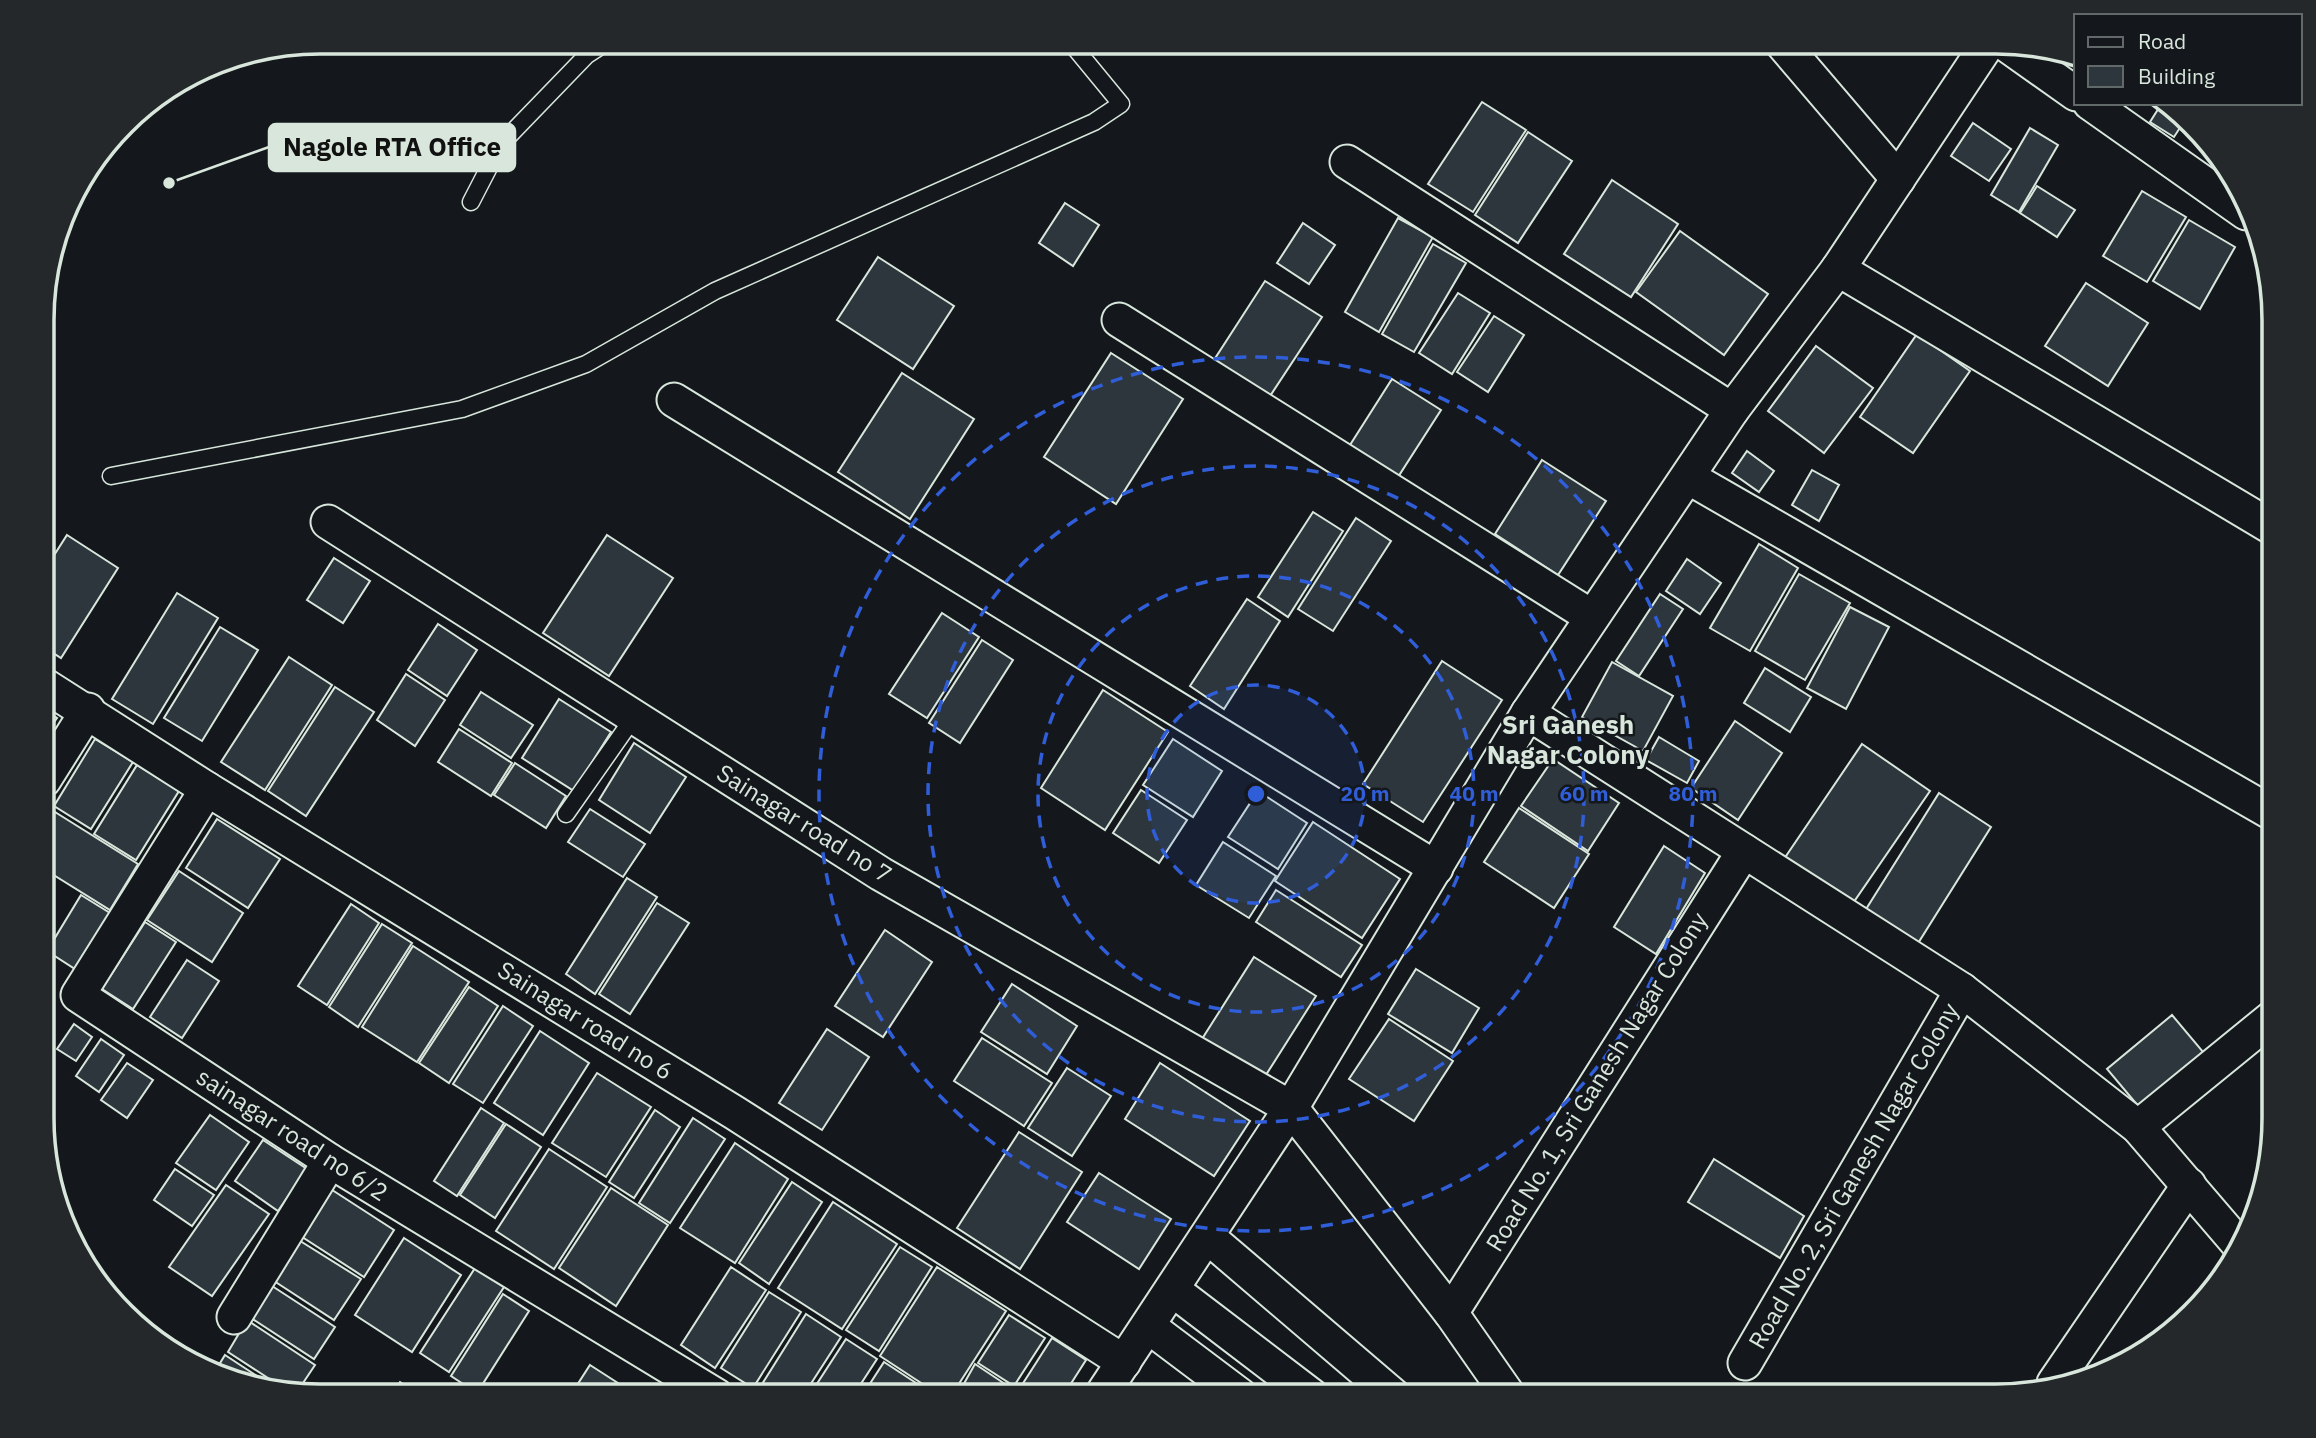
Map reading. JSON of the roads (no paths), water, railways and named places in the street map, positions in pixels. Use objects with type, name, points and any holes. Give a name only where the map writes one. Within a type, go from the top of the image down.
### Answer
[{"type":"street","points":[[1792,54],[1898,179]]},
{"type":"street","points":[[1109,1384],[1291,1108],[1528,713],[1732,410],[1838,269],[1981,54]]},
{"type":"street","points":[[2022,56],[2074,93]]},
{"type":"street","points":[[2093,105],[2235,205]]},
{"type":"street","points":[[1347,162],[1732,410]]},
{"type":"street","points":[[1838,269],[2262,521]]},
{"type":"street","points":[[1119,320],[1592,617]]},
{"type":"street","points":[[674,400],[1436,868]]},
{"type":"street","points":[[1688,477],[2262,807]]},
{"type":"street","name":"Sainagar road no 7","points":[[328,522],[880,873],[1291,1108]]},
{"type":"street","name":"Sainagar road no 6","points":[[54,691],[88,710],[207,789],[735,1113],[1124,1362]]},
{"type":"street","points":[[54,764],[88,710]]},
{"type":"street","points":[[1528,713],[1962,990],[2138,1127],[2233,1237]]},
{"type":"street","name":"sainagar road no 6/2","points":[[207,789],[78,995],[330,1161],[697,1384]]},
{"type":"street","name":"Road No. 1, Sri Ganesh Nagar Colony","points":[[1451,1313],[1744,851]]},
{"type":"street","name":"Road No. 2, Sri Ganesh Nagar Colony","points":[[1745,1363],[1962,990]]},
{"type":"street","points":[[2138,1127],[2262,1026]]},
{"type":"street","points":[[1291,1108],[1451,1313],[1501,1384]]},
{"type":"street","points":[[234,1317],[330,1161]]},
{"type":"street","points":[[2058,1377],[2189,1185]]},
{"type":"street","points":[[1208,1237],[1380,1384]]},
{"type":"street","points":[[1173,1290],[1296,1384]]},
{"type":"street","points":[[1147,1326],[1225,1384]]},
{"type":"lane","points":[[471,202],[501,144],[589,54]]},
{"type":"lane","points":[[111,476],[462,409],[586,364],[715,291],[1094,122],[1121,104],[1080,54]]},
{"type":"lane","points":[[566,814],[634,717]]},
{"type":"place","name":"Nagole RTA Office","points":[[169,183]]},
{"type":"district","name":"Sri Ganesh Nagar Colony","points":[[1568,740]]}]
